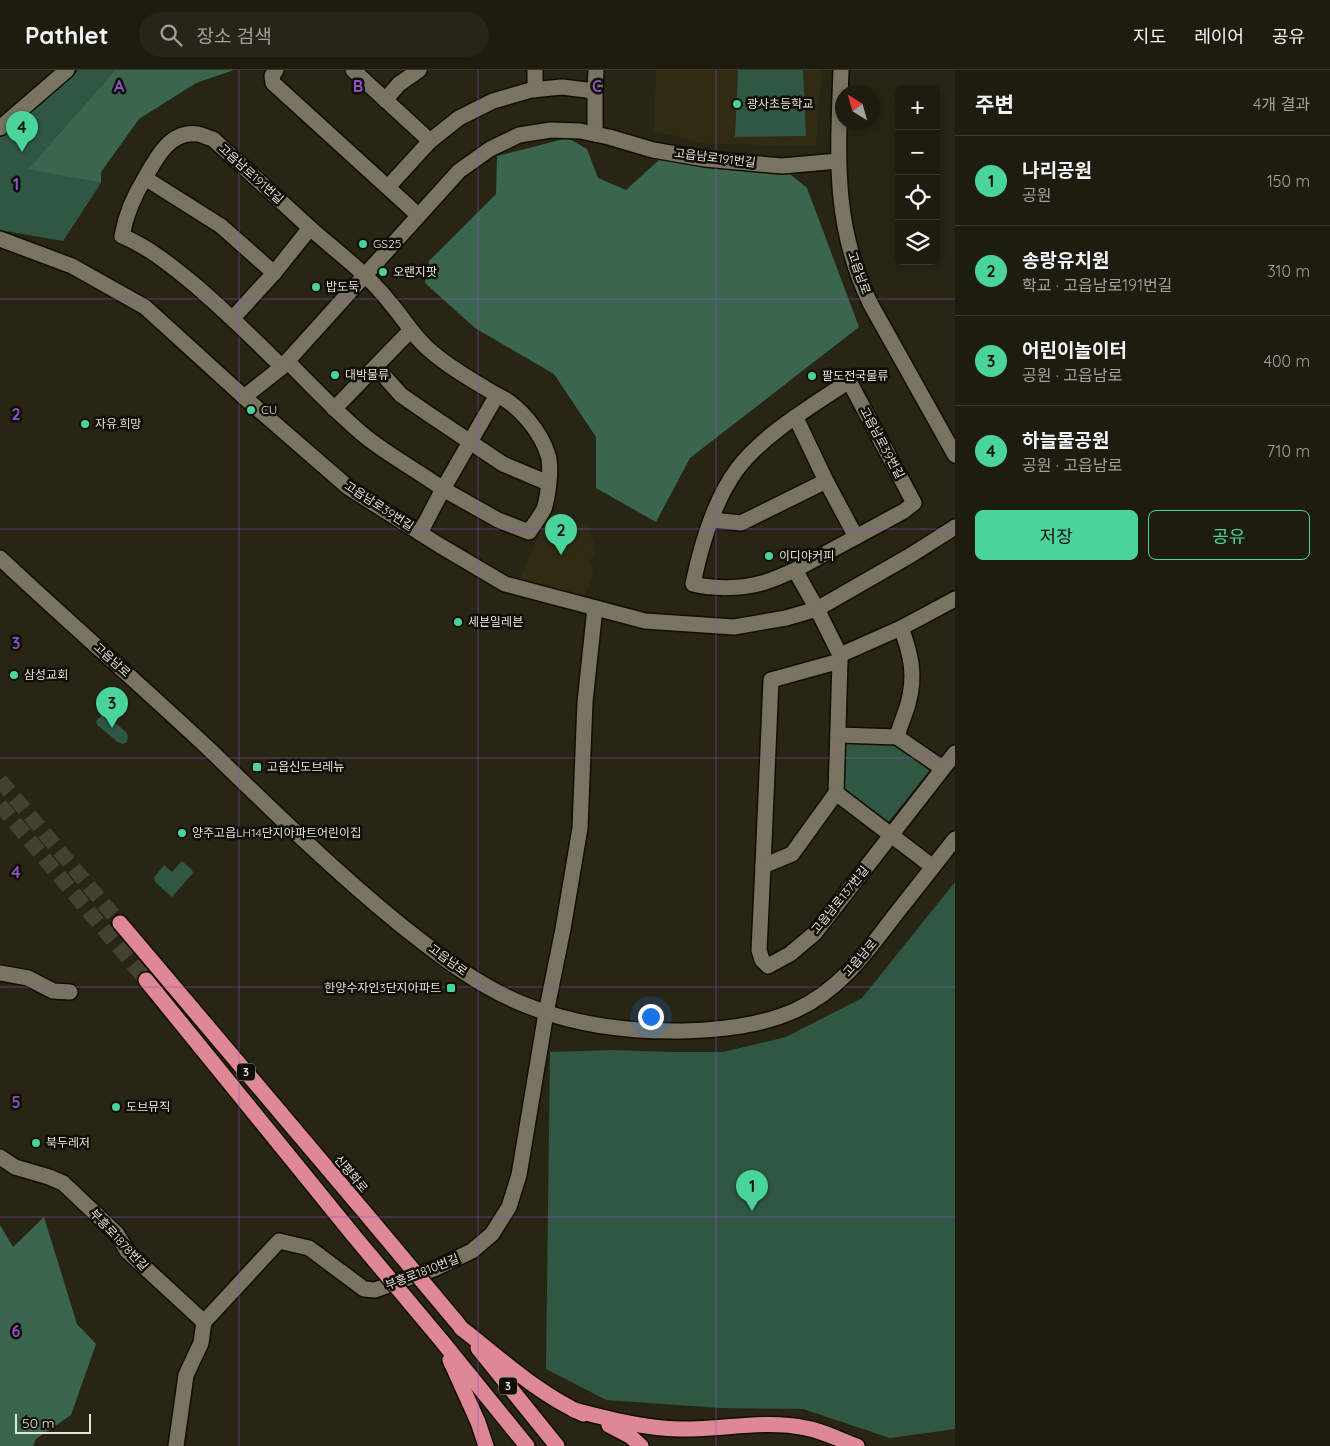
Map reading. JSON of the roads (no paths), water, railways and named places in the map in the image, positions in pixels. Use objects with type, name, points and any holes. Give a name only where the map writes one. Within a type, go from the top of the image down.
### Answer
[{"type":"highway","name":"신평화로","points":[[120,923],[372,1221],[557,1446]]},
{"type":"highway","name":"3","points":[[146,980],[527,1446]]},
{"type":"highway","points":[[460,1327],[525,1379],[563,1406],[630,1436],[641,1446]]},
{"type":"highway","points":[[441,1340],[478,1422],[486,1446]]},
{"type":"highway","points":[[574,1410],[635,1425],[680,1429],[761,1424],[807,1428],[857,1446]]},
{"type":"street","points":[[0,128],[66,70]]},
{"type":"street","points":[[276,70],[272,76],[273,83],[418,215]]},
{"type":"street","points":[[353,70],[430,141]]},
{"type":"street","points":[[385,100],[399,84],[419,70]]},
{"type":"street","points":[[534,70],[535,90]]},
{"type":"street","points":[[595,134],[596,70]]},
{"type":"street","name":"고읍남로","points":[[841,70],[838,162],[843,221],[848,244],[863,288],[955,455]]},
{"type":"street","points":[[388,187],[430,141],[459,118],[493,101],[535,90],[562,87],[595,91]]},
{"type":"street","name":"고읍남로191번길","points":[[244,397],[285,364],[459,170],[490,149],[519,135],[551,130],[580,131],[653,150],[705,159],[782,166],[838,162]]},
{"type":"street","name":"고읍남로191번길","points":[[197,134],[213,139],[310,228],[391,303],[410,331],[432,353],[458,372],[504,398],[522,412],[537,433],[548,456],[548,483],[544,508],[530,532],[498,520],[443,490],[400,462],[373,442],[234,318],[172,266],[134,240],[122,236],[126,214],[134,195],[159,152],[171,141],[183,136],[197,134]]},
{"type":"street","points":[[145,178],[221,226],[274,273]]},
{"type":"street","points":[[234,318],[274,273],[310,228]]},
{"type":"street","name":"고읍남로39번길","points":[[0,239],[72,266],[145,307],[244,397],[349,488],[505,584],[644,621],[734,627],[786,618],[817,608],[955,527]]},
{"type":"street","points":[[334,408],[410,331]]},
{"type":"street","points":[[376,367],[401,395],[470,442],[503,464],[548,483]]},
{"type":"street","name":"고읍남로39번길","points":[[848,381],[914,503],[904,511],[795,570],[761,583],[730,587],[705,587],[692,584],[698,559],[712,520],[725,490],[738,468],[764,442],[848,381]]},
{"type":"street","points":[[420,533],[497,395]]},
{"type":"street","points":[[796,418],[826,481],[856,537]]},
{"type":"street","points":[[712,520],[742,523],[826,481]]},
{"type":"street","name":"고읍남로","points":[[0,558],[165,708],[350,883],[466,974],[504,996],[546,1013],[607,1027],[654,1032],[731,1028],[759,1022],[796,1010],[823,994],[849,973],[955,839]]},
{"type":"street","points":[[763,866],[792,854],[836,793],[840,658],[817,608],[795,570]]},
{"type":"street","name":"고읍남로137번길","points":[[955,599],[840,658],[771,680],[759,950],[762,960],[768,966],[790,954],[815,933],[955,753]]},
{"type":"street","points":[[546,1013],[563,929],[580,828],[585,702],[595,608]]},
{"type":"street","points":[[897,737],[908,702],[912,680],[910,654],[901,628]]},
{"type":"street","points":[[838,735],[897,737],[942,768]]},
{"type":"street","points":[[836,793],[933,866]]},
{"type":"street","points":[[0,973],[28,978],[53,991],[70,992]]},
{"type":"street","name":"부흥로1810번길","points":[[204,1322],[279,1241],[309,1248],[364,1289],[375,1290],[434,1269],[472,1252],[492,1234],[509,1206],[519,1175],[546,1013]]},
{"type":"street","name":"부흥로1878번길","points":[[0,1158],[15,1167],[63,1183],[117,1234],[127,1251],[204,1322]]},
{"type":"street","points":[[176,1446],[186,1375],[202,1343],[204,1322]]},
{"type":"tunnel","points":[[0,780],[120,923]]},
{"type":"tunnel","points":[[0,805],[146,980]]},
{"type":"place","name":"광사초등학교","points":[[737,104]]},
{"type":"place","name":"하늘물공원","points":[[22,152]]},
{"type":"place","name":"GS25","points":[[363,244]]},
{"type":"place","name":"오랜지팟","points":[[383,272]]},
{"type":"place","name":"밥도둑","points":[[316,287]]},
{"type":"place","name":"대박물류","points":[[335,375]]},
{"type":"place","name":"팔도전국물류","points":[[812,376]]},
{"type":"place","name":"CU","points":[[251,410]]},
{"type":"place","name":"자유.희망","points":[[85,424]]},
{"type":"place","name":"송랑유치원","points":[[561,555]]},
{"type":"place","name":"이디야커피","points":[[769,556]]},
{"type":"place","name":"세븐일레븐","points":[[458,622]]},
{"type":"place","name":"삼성교회","points":[[14,675]]},
{"type":"place","name":"어린이놀이터","points":[[112,728]]},
{"type":"place","name":"고읍신도브레뉴","points":[[257,767]]},
{"type":"place","name":"양주고읍LH14단지아파트어린이집","points":[[182,833]]},
{"type":"place","name":"한양수자인3단지아파트","points":[[451,988]]},
{"type":"place","name":"도브뮤직","points":[[116,1107]]},
{"type":"place","name":"북두레저","points":[[36,1143]]},
{"type":"place","name":"나리공원","points":[[752,1211]]}]
